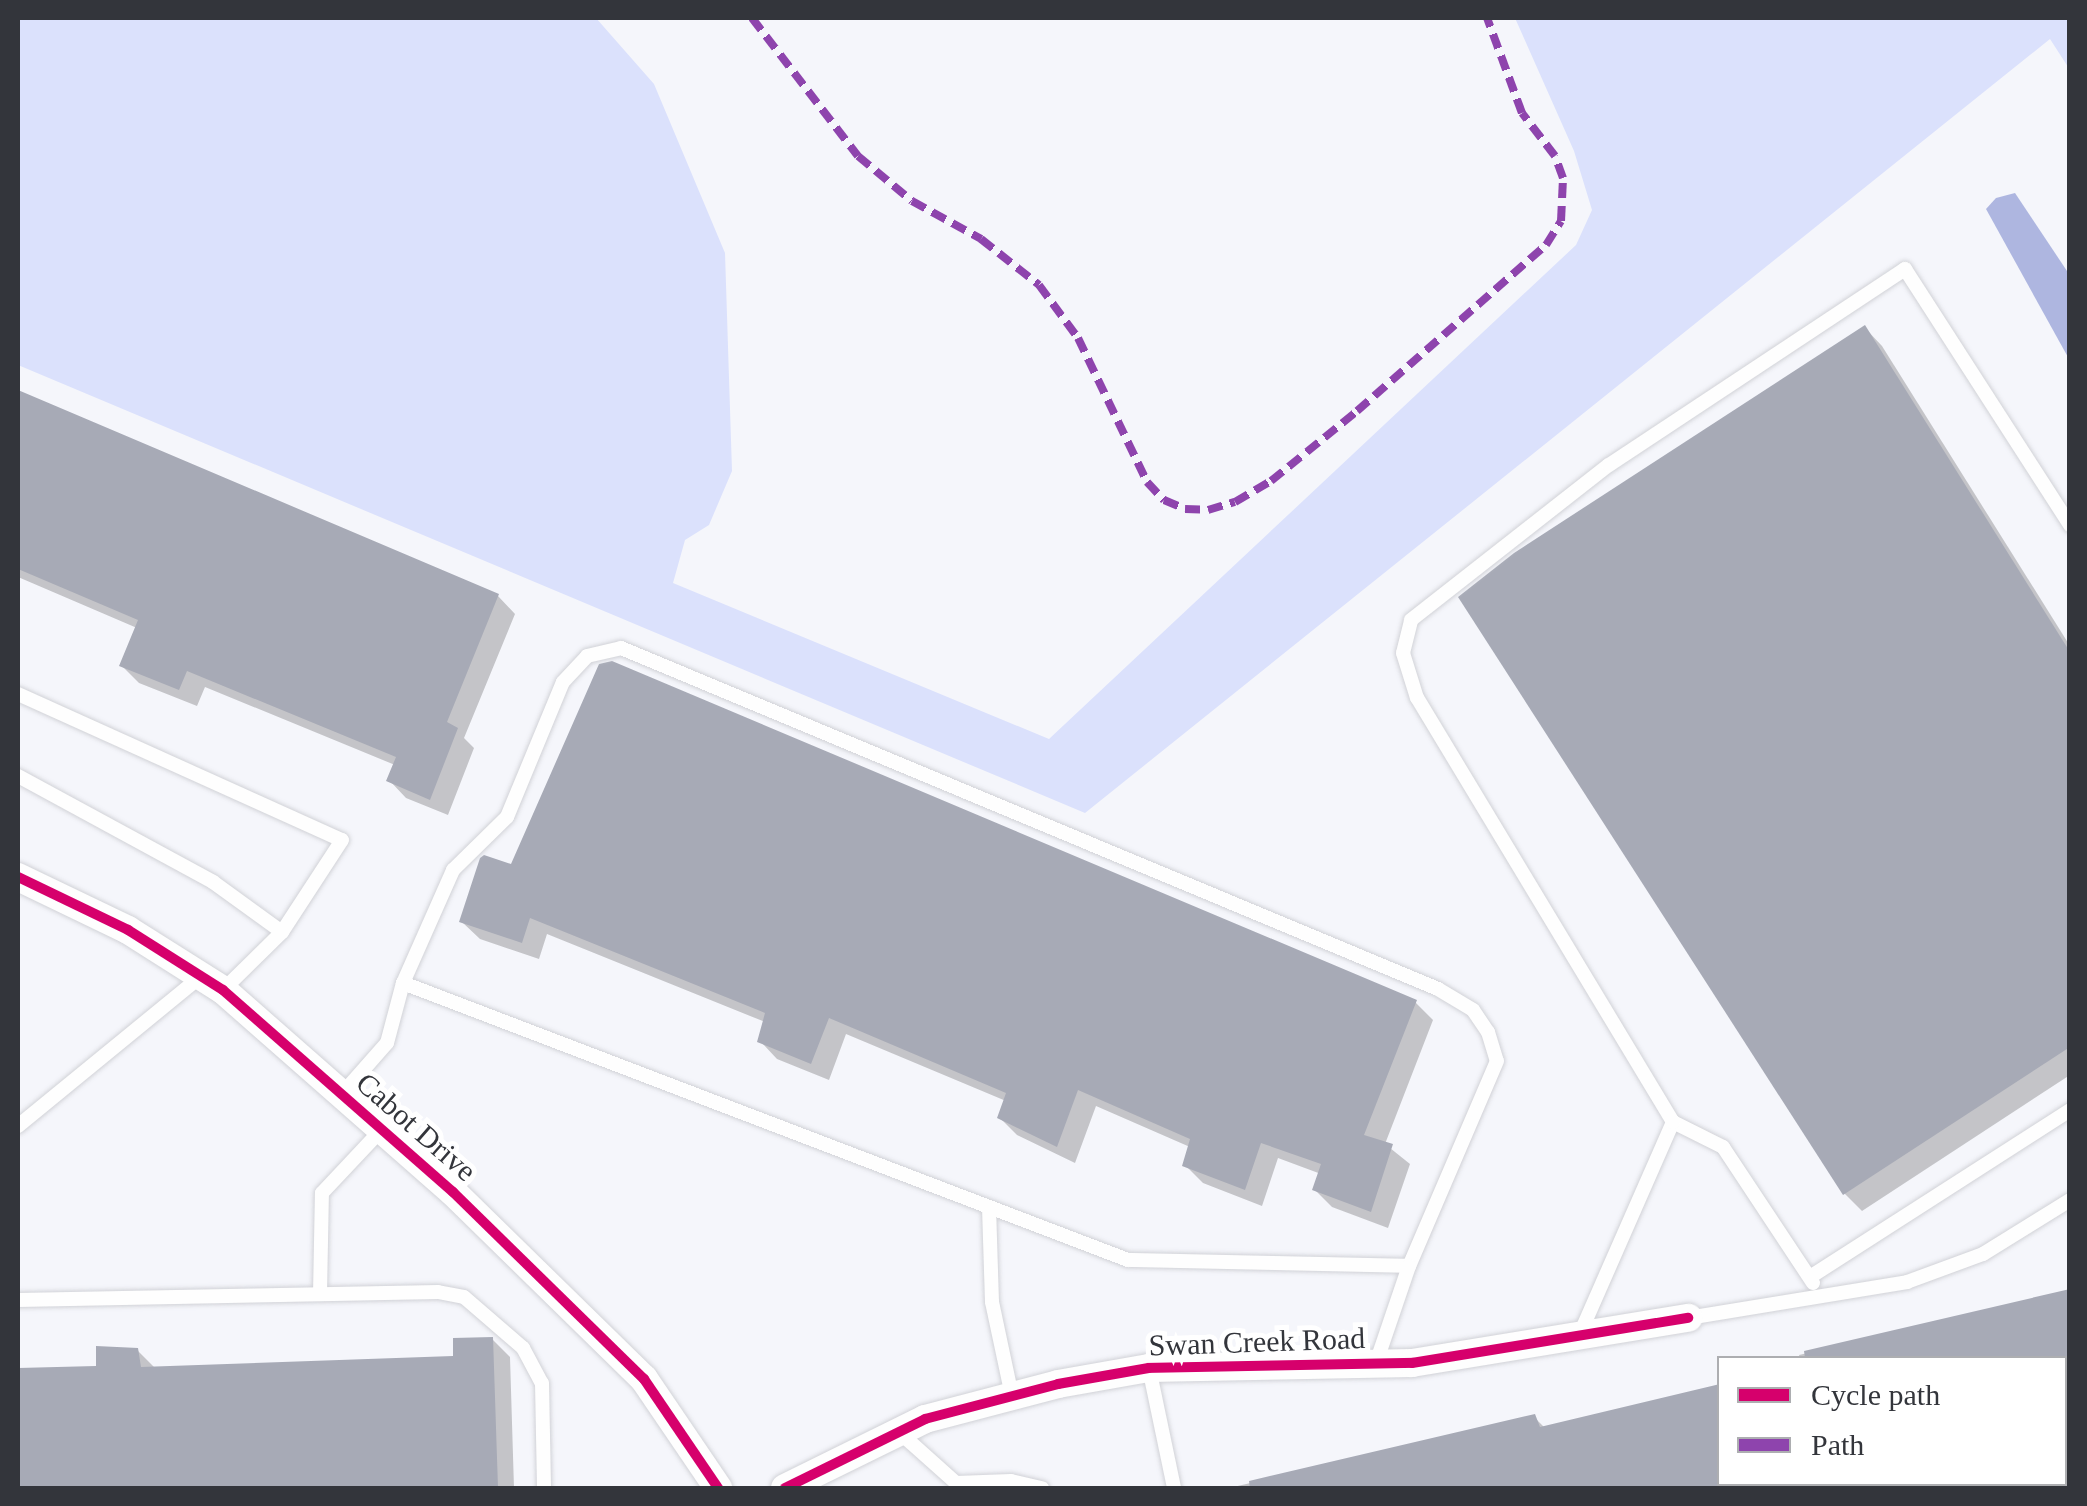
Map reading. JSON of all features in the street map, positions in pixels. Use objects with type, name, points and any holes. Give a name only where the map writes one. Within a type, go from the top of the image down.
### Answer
[{"type":"street","name":"Cabot Drive","points":[[18,877],[128,930],[212,983],[342,1094],[454,1192],[644,1379],[718,1488]]},
{"type":"street","name":"Swan Creek Road","points":[[785,1488],[925,1419],[1012,1396],[1149,1368],[1412,1363],[1688,1318]]},
{"type":"lane","points":[[1822,1296],[1722,1147],[1673,1122],[1417,698],[1403,653],[1411,620],[1609,465],[1905,270],[2070,525]]},
{"type":"lane","points":[[342,1094],[387,1043],[403,983],[453,870],[507,817],[563,682],[587,656],[621,648],[1438,989],[1473,1010],[1488,1032],[1497,1061],[1409,1266],[1376,1363]]},
{"type":"lane","points":[[18,694],[342,840],[282,932],[18,1126]]},
{"type":"lane","points":[[18,776],[213,882],[282,932]]},
{"type":"lane","points":[[403,983],[1128,1260],[1409,1266]]},
{"type":"lane","points":[[1810,1278],[2070,1110]]},
{"type":"lane","points":[[1578,1336],[1673,1122]]},
{"type":"lane","points":[[320,1294],[322,1193],[382,1129]]},
{"type":"lane","points":[[1688,1318],[1906,1282],[1984,1254],[2070,1200]]},
{"type":"lane","points":[[989,1207],[992,1302],[1012,1396]]},
{"type":"lane","points":[[18,1300],[438,1292],[464,1297],[523,1348],[542,1383],[544,1488]]},
{"type":"lane","points":[[1149,1368],[1174,1488]]},
{"type":"lane","points":[[899,1432],[956,1483],[1011,1481],[1042,1488]]},
{"type":"shaded area","points":[[18,18],[596,18],[654,84],[725,253],[732,471],[709,525],[685,540],[673,583],[1049,739],[1576,245],[1592,210],[1574,151],[1515,18],[2069,18],[2070,70],[2050,39],[1085,813],[18,365]]},
{"type":"shaded area","points":[[2015,193],[2069,274],[2069,359],[1986,209],[1996,198]]},
{"type":"building","points":[[1865,325],[2070,652],[2070,1047],[1843,1195],[1458,597],[1514,553]]},
{"type":"building","points":[[18,390],[499,594],[447,722],[458,728],[430,800],[386,781],[396,757],[187,671],[179,690],[119,666],[138,620],[18,569]]},
{"type":"building","points":[[612,661],[1417,1000],[1364,1135],[1393,1144],[1371,1212],[1312,1190],[1321,1164],[1261,1143],[1245,1190],[1182,1166],[1190,1139],[1078,1090],[1057,1147],[997,1118],[1006,1093],[829,1018],[811,1064],[757,1042],[765,1013],[530,918],[522,943],[459,922],[480,858],[484,855],[511,864],[599,664]]},
{"type":"building","points":[[2070,1289],[2070,1358],[1805,1356],[1804,1351]]},
{"type":"building","points":[[493,1337],[498,1488],[18,1488],[18,1368],[96,1366],[96,1346],[138,1348],[141,1367],[453,1356],[453,1338]]},
{"type":"building","points":[[1717,1385],[1720,1488],[1250,1488],[1249,1481],[1535,1414],[1540,1427]]},
{"type":"marked path","points":[[752,18],[858,156],[912,201],[981,239],[1039,285],[1078,338],[1147,482],[1164,500],[1185,509],[1208,510],[1235,502],[1271,481],[1357,411],[1546,245],[1561,221],[1563,178],[1555,156],[1522,113],[1487,18]]},
{"type":"cycle path","points":[[18,877],[128,930],[223,990],[453,1192],[644,1379],[718,1488]]},
{"type":"cycle path","points":[[785,1488],[925,1419],[1058,1384],[1149,1368],[1412,1363],[1688,1318]]}]
